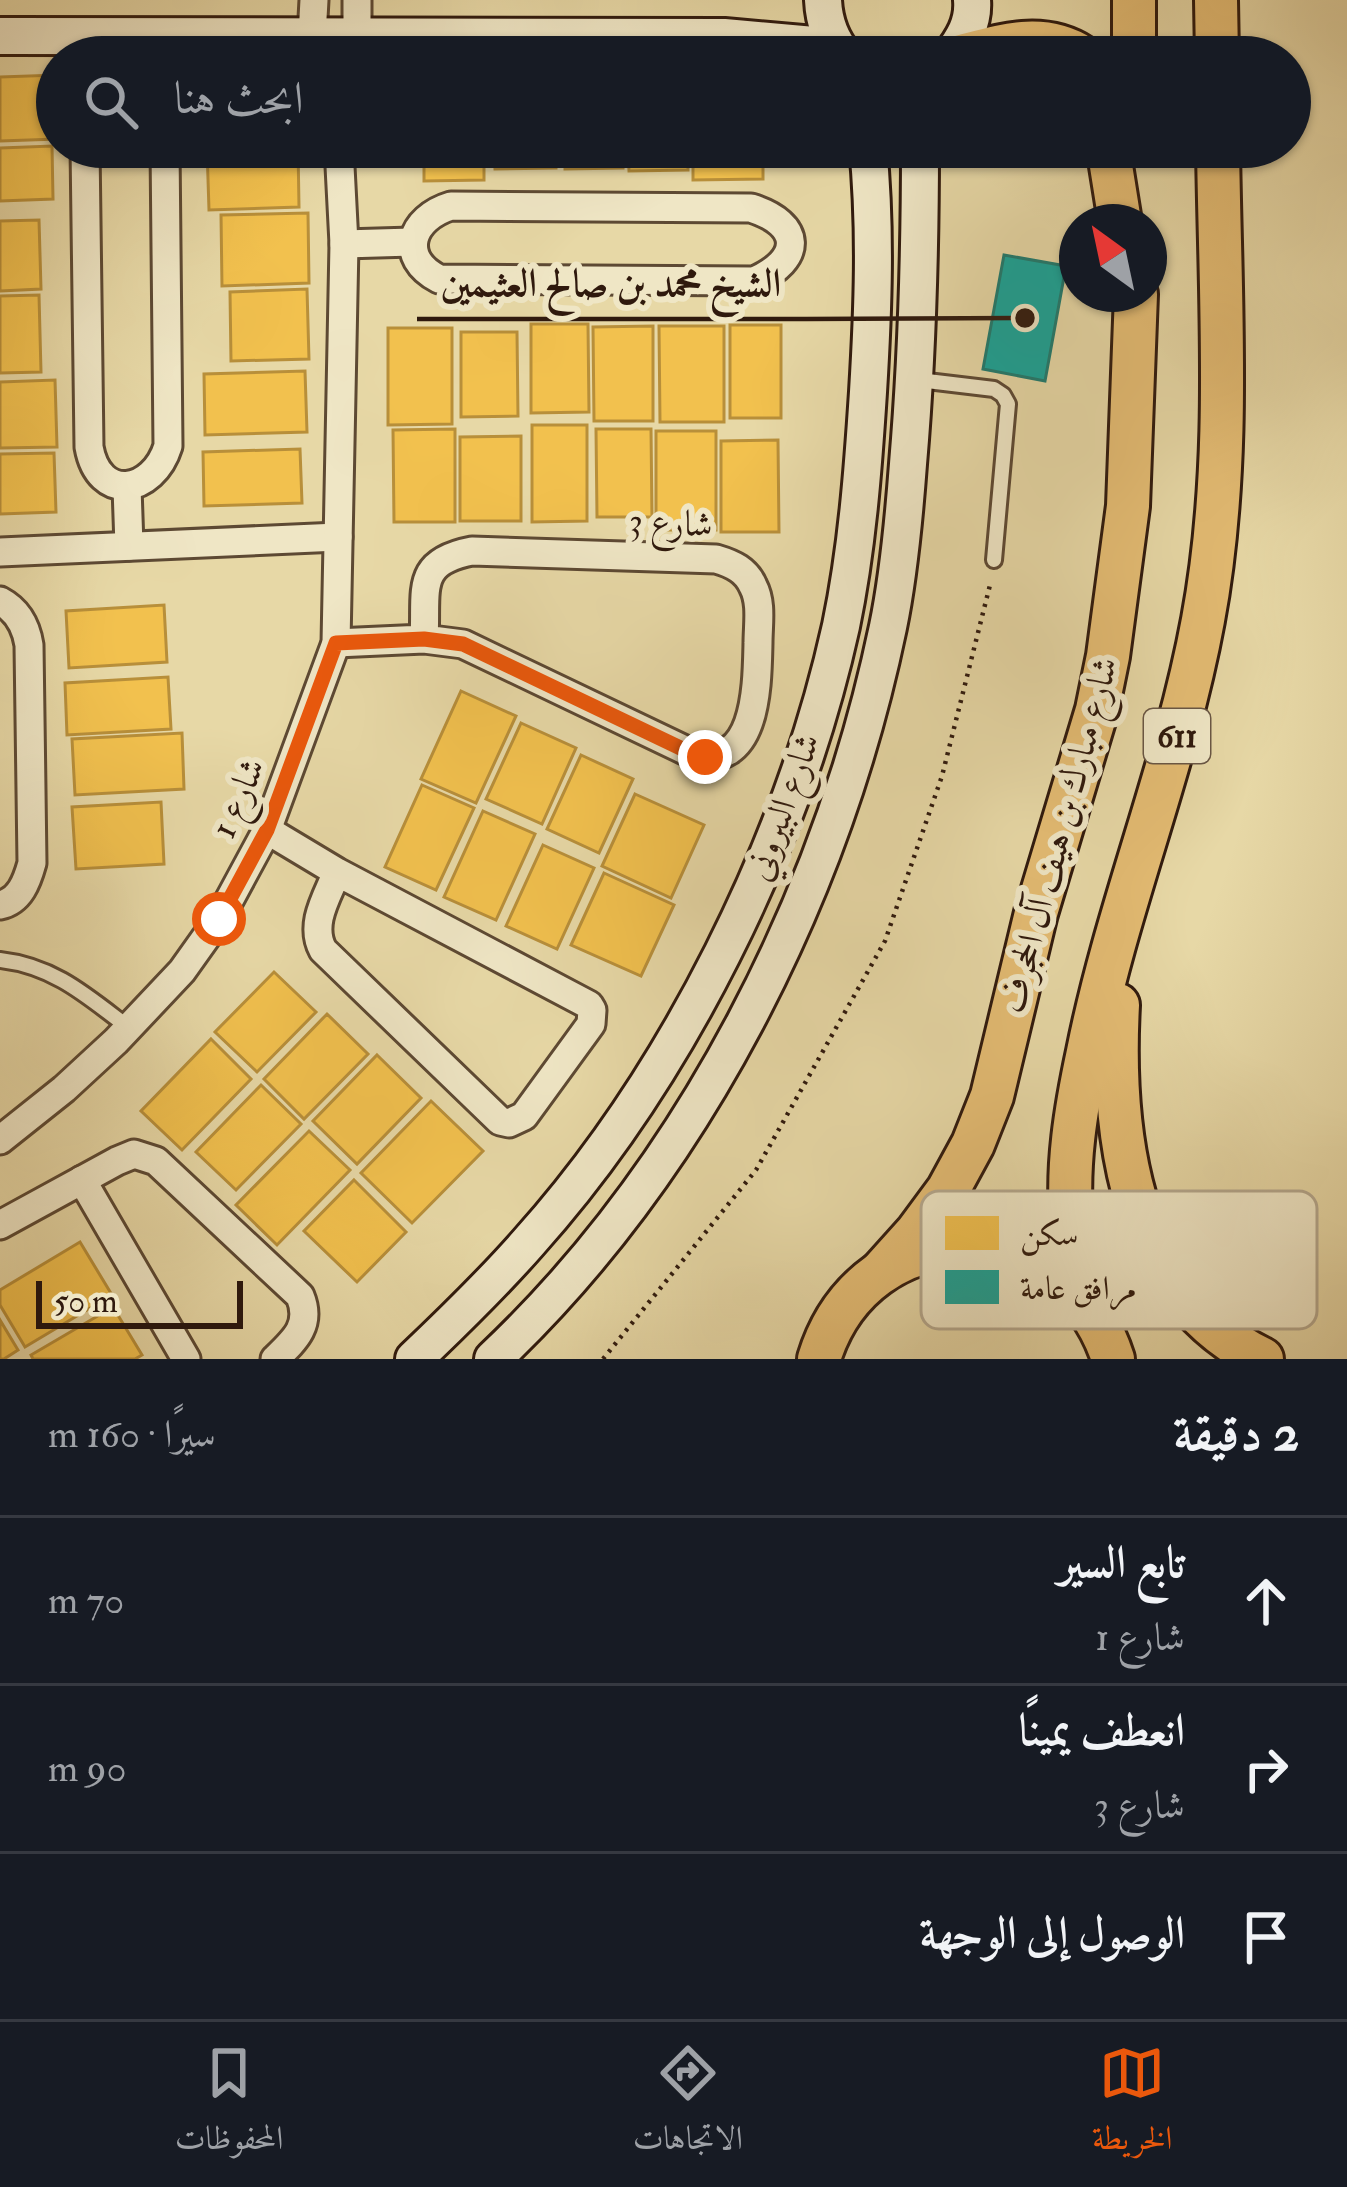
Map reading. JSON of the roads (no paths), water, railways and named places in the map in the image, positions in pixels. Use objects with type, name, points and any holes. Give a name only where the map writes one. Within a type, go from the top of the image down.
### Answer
[{"type":"main road","points":[[1134,0],[1134,36]]},
{"type":"main road","points":[[1216,0],[1217,36]]},
{"type":"main road","points":[[1111,168],[1117,204]]},
{"type":"main road","points":[[1135,168],[1136,204]]},
{"type":"main road","name":"611","points":[[1071,1191],[1071,1159],[1100,991],[1186,704],[1204,618],[1222,444],[1218,168]]},
{"type":"main road","name":"شارع مبارك بن هيف آل الحجرف","points":[[947,1191],[992,1096],[1036,913],[1097,710],[1128,506],[1135,312]]},
{"type":"main road","points":[[1123,913],[1115,1053],[1133,1191]]},
{"type":"main road","name":"شارع مبارك بن هيف آل الحجرف","points":[[882,1271],[921,1227]]},
{"type":"main road","name":"611","points":[[797,1359],[882,1271],[921,1253]]},
{"type":"main road","name":"611","points":[[819,1359],[825,1338],[844,1307]]},
{"type":"main road","name":"611","points":[[1101,1329],[1113,1359]]},
{"type":"main road","points":[[1214,1329],[1262,1359]]},
{"type":"street","points":[[823,0],[824,20],[832,36]]},
{"type":"street","points":[[965,36],[972,0]]},
{"type":"street","points":[[0,36],[354,31],[662,36]]},
{"type":"street","points":[[85,168],[89,447],[96,470],[127,487],[150,477],[168,446],[166,168]]},
{"type":"street","name":"شارع 1","points":[[0,1141],[129,1028],[182,971],[219,919],[267,830],[336,643],[344,244],[340,168]]},
{"type":"street","name":"شارع البيروني","points":[[413,1359],[531,1240],[602,1152],[650,1080],[744,912],[800,769],[841,626],[860,501],[872,317],[870,168]]},
{"type":"street","name":"شارع البيروني","points":[[493,1359],[577,1268],[653,1173],[696,1106],[748,1018],[794,918],[841,794],[889,624],[904,519],[914,379],[919,168]]},
{"type":"street","points":[[451,206],[728,207],[766,212],[786,231],[790,246],[787,260],[775,272],[754,281],[440,279],[419,264],[412,242],[418,226],[451,206]]},
{"type":"street","points":[[344,244],[412,242]]},
{"type":"street","points":[[127,487],[129,546]]},
{"type":"street","points":[[0,552],[338,537]]},
{"type":"street","name":"شارع 3","points":[[336,643],[424,639],[463,644],[693,754],[719,757],[742,738],[752,710],[758,600],[740,568],[716,560],[472,551],[441,560],[428,577],[424,639]]},
{"type":"street","points":[[0,601],[20,619],[29,645],[32,863],[17,896],[0,905]]},
{"type":"street","points":[[819,704],[825,727],[834,733],[864,724]]},
{"type":"street","points":[[800,769],[811,765],[824,769],[841,794]]},
{"type":"street","points":[[267,830],[589,1005],[591,1024],[524,1116],[509,1123],[500,1121],[323,950],[316,923],[337,872]]},
{"type":"street","points":[[0,1225],[134,1154],[156,1161],[300,1296],[304,1326],[275,1359]]},
{"type":"street","points":[[82,1180],[186,1359]]},
{"type":"lane","points":[[914,379],[1004,394],[1008,404],[994,560]]},
{"type":"lane","points":[[0,960],[64,979],[129,1028]]},
{"type":"place","name":"الشيخ محمد بن صالح العثيمين","points":[[1025,318]]}]
